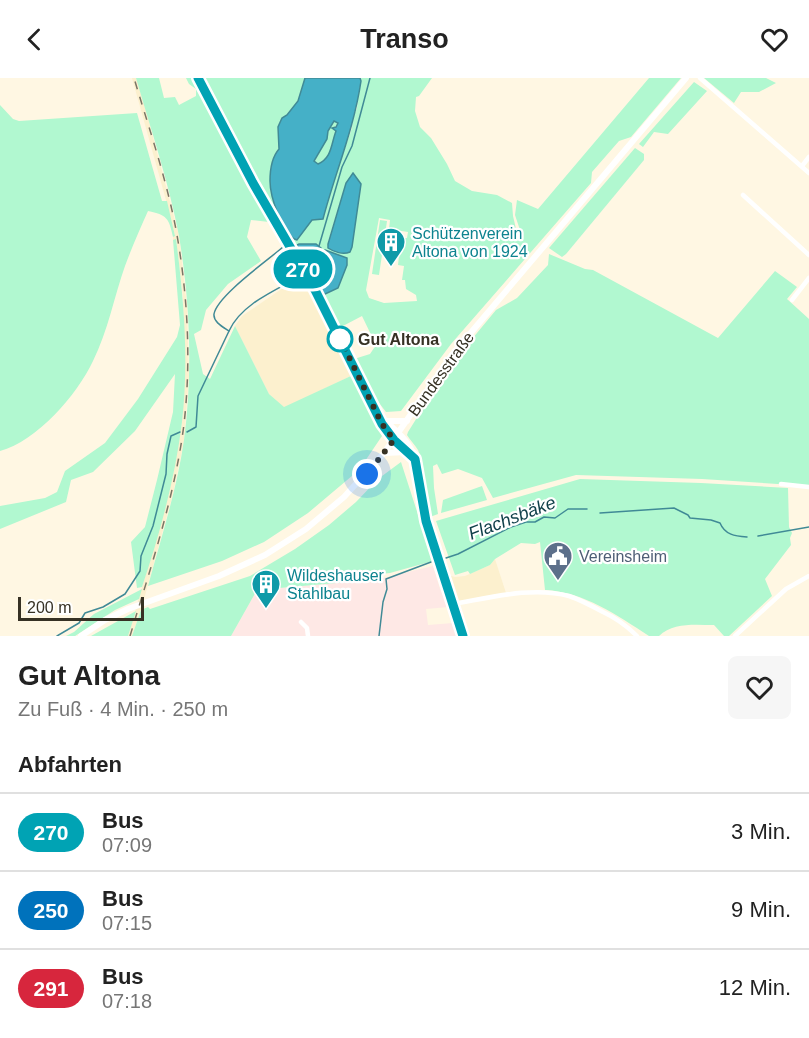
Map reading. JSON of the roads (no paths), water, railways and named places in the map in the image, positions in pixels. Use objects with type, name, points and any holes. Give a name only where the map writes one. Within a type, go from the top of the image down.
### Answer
[{"type":"main road","points":[[198,78],[248,175],[315,290],[378,416],[394,440],[415,459]]},
{"type":"main road","name":"Bundesstraße","points":[[81,636],[105,620],[128,609],[219,576],[279,547],[306,529],[356,486],[394,440],[452,355],[686,78]]},
{"type":"main road","points":[[378,416],[399,433],[409,445],[415,459],[426,521],[463,636]]},
{"type":"main road","points":[[386,421],[406,421]]},
{"type":"main road","points":[[384,453],[406,452]]},
{"type":"street","points":[[700,78],[809,172]]},
{"type":"street","points":[[802,166],[809,158]]},
{"type":"street","points":[[743,195],[809,255]]},
{"type":"street","points":[[792,300],[809,278]]},
{"type":"street","points":[[781,484],[809,487]]},
{"type":"street","points":[[735,636],[786,590],[809,576]]},
{"type":"street","points":[[453,604],[502,596],[553,593],[584,601],[611,615],[637,636]]},
{"type":"street","points":[[301,621],[307,628],[308,636]]},
{"type":"water","points":[[305,78],[360,78],[354,116],[323,219],[312,220],[297,240],[286,231],[282,223],[272,196],[270,172],[279,149],[278,127],[282,118],[298,101]],"holes":[[[334,121],[338,123],[332,128],[336,131],[329,154],[318,164],[314,161],[327,139],[328,131]]]},
{"type":"water","points":[[353,173],[361,184],[352,247],[347,253],[336,252],[328,248],[328,244],[346,183]]},
{"type":"water","points":[[316,244],[321,248],[315,275],[309,271],[295,246]]},
{"type":"water","points":[[325,250],[347,258],[347,265],[338,288],[323,295],[318,285]]},
{"type":"waterway","points":[[319,246],[342,167],[352,146],[370,78]]},
{"type":"waterway","points":[[187,432],[196,427],[198,396],[229,331],[215,319],[217,306],[233,288],[283,247]]},
{"type":"waterway","points":[[229,331],[250,305],[301,276]]},
{"type":"waterway","points":[[57,636],[79,623],[85,613],[103,607],[125,594],[140,571],[141,556],[153,526],[166,474],[171,436],[180,432]]},
{"type":"waterway","name":"Flachsbäke","points":[[600,513],[674,508],[690,518],[711,520],[720,523],[728,532],[747,537]]},
{"type":"waterway","name":"Flachsbäke","points":[[446,558],[511,527],[526,522],[535,522],[544,517],[555,518],[568,509],[587,509]]},
{"type":"waterway","name":"Flachsbäke","points":[[758,536],[809,527]]},
{"type":"waterway","name":"Flachsbäke","points":[[379,636],[387,589],[386,579],[431,562]]},
{"type":"railway","points":[[130,636],[162,531],[175,478],[184,424],[188,355],[184,286],[174,220],[159,159],[134,78]]},
{"type":"place","name":"Schützenverein Altona von 1924","points":[[391,268]]},
{"type":"place","name":"Gut Altona","points":[[340,339]]},
{"type":"place","name":"Vereinsheim","points":[[558,582]]},
{"type":"place","name":"Wildeshauser Stahlbau","points":[[266,610]]}]
